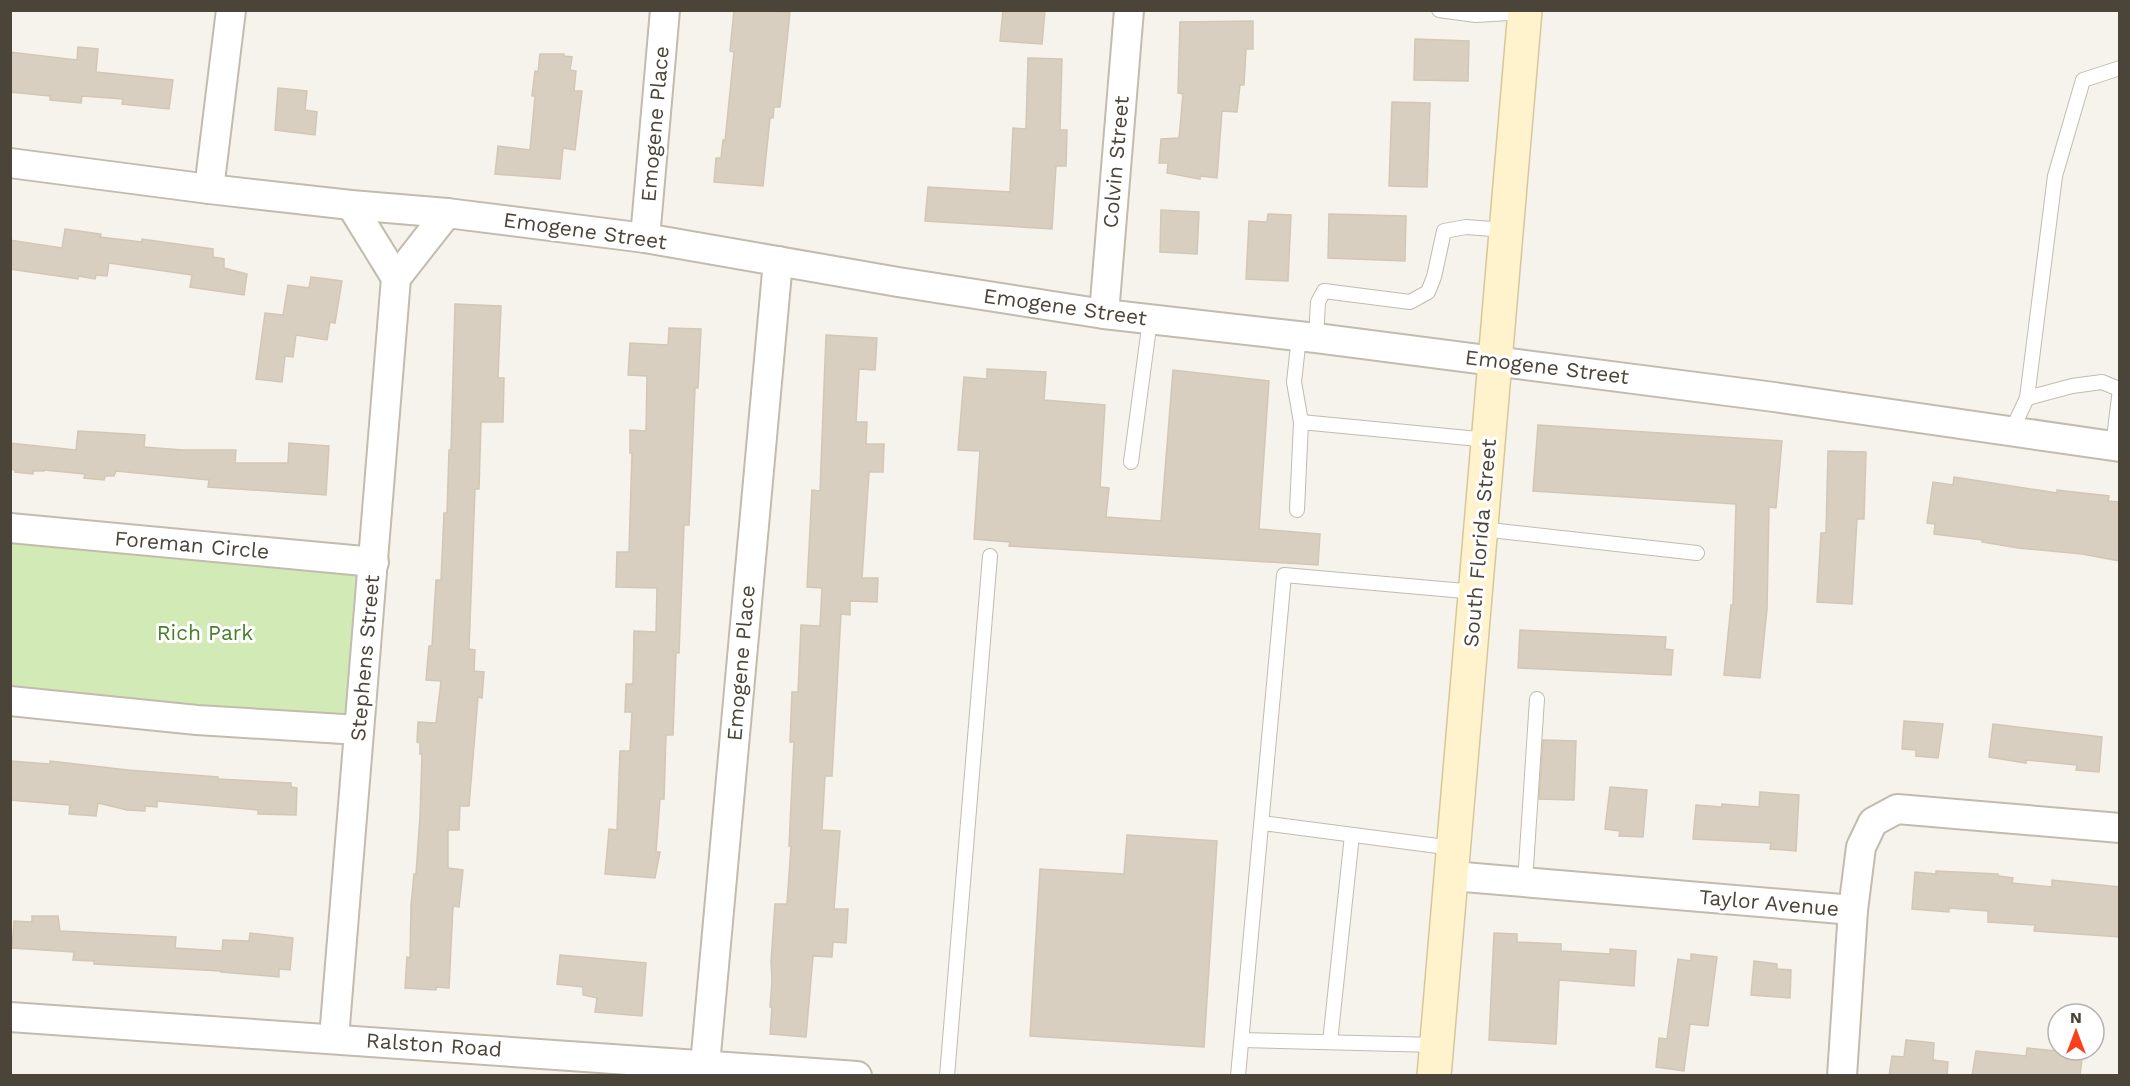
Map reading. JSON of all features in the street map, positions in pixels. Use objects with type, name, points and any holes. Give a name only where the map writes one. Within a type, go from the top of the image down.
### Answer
[{"type":"street","points":[[209,189],[231,10]]},
{"type":"street","name":"Emogene Place","points":[[645,238],[665,10]]},
{"type":"street","name":"Colvin Street","points":[[1104,314],[1129,10]]},
{"type":"street","name":"South Florida Street","points":[[1435,1060],[1525,11]]},
{"type":"street","name":"Emogene Street","points":[[10,163],[209,189],[447,213],[645,238],[1104,314],[1774,397],[2116,447]]},
{"type":"street","points":[[351,205],[396,278],[447,213]]},
{"type":"street","name":"Emogene Place","points":[[705,1065],[777,261]]},
{"type":"street","name":"Stephens Street","points":[[334,1038],[396,278]]},
{"type":"street","name":"Foreman Circle","points":[[10,528],[374,562]]},
{"type":"street","points":[[10,701],[196,720],[359,730]]},
{"type":"street","name":"Taylor Avenue","points":[[1453,862],[1525,882],[1854,910],[1861,847],[1873,822],[1897,809],[2120,828]]},
{"type":"street","points":[[1842,1076],[1854,910]]},
{"type":"street","name":"Ralston Road","points":[[10,1017],[857,1076]]},
{"type":"lane","points":[[1439,10],[1476,15],[1525,11]]},
{"type":"lane","points":[[2011,432],[2027,398],[2055,176],[2083,80],[2120,68]]},
{"type":"lane","points":[[1297,510],[1301,422],[1294,382],[1318,302],[1324,291],[1410,302],[1428,292],[1434,277],[1444,231],[1466,227],[1506,230]]},
{"type":"lane","points":[[1131,462],[1150,320]]},
{"type":"lane","points":[[2027,398],[2072,386],[2102,382],[2119,389],[2116,447]]},
{"type":"lane","points":[[1301,422],[1489,440]]},
{"type":"lane","points":[[1481,529],[1697,553]]},
{"type":"lane","points":[[947,1076],[990,556]]},
{"type":"lane","points":[[1238,1076],[1284,575],[1476,592]]},
{"type":"lane","points":[[1525,882],[1537,699]]},
{"type":"lane","points":[[1262,824],[1352,835],[1453,862]]},
{"type":"lane","points":[[1330,1042],[1352,835]]},
{"type":"lane","points":[[1242,1040],[1330,1042],[1435,1060]]},
{"type":"green space","name":"Rich Park","points":[[10,528],[374,562],[359,730],[11,701]]},
{"type":"building","points":[[734,10],[790,12],[780,107],[774,107],[773,118],[770,118],[763,186],[714,182],[716,158],[721,158],[723,140],[725,141],[734,52],[730,51]]},
{"type":"building","points":[[1003,10],[1045,10],[1042,44],[1000,41]]},
{"type":"building","points":[[1253,21],[1253,49],[1246,49],[1244,85],[1240,85],[1237,112],[1222,111],[1217,178],[1200,176],[1200,179],[1167,173],[1168,163],[1159,163],[1161,139],[1179,138],[1183,94],[1178,93],[1180,22]]},
{"type":"building","points":[[1415,39],[1469,41],[1468,81],[1414,80]]},
{"type":"building","points":[[78,47],[98,49],[96,72],[173,80],[169,109],[122,104],[123,99],[82,96],[81,103],[50,100],[50,96],[10,92],[10,52],[77,60]]},
{"type":"building","points":[[540,54],[564,54],[564,56],[572,57],[570,70],[576,71],[574,91],[582,91],[575,150],[563,148],[560,179],[495,174],[498,146],[530,150],[535,96],[532,96]]},
{"type":"building","points":[[1028,58],[1062,59],[1060,130],[1067,130],[1066,166],[1056,166],[1052,229],[925,221],[928,187],[1010,192],[1013,128],[1026,129]]},
{"type":"building","points":[[278,88],[307,91],[305,110],[317,112],[315,135],[275,130]]},
{"type":"building","points":[[1392,102],[1430,103],[1427,187],[1389,186]]},
{"type":"building","points":[[1161,210],[1199,212],[1197,254],[1160,252]]},
{"type":"building","points":[[1268,214],[1291,215],[1288,281],[1246,279],[1249,221],[1267,222]]},
{"type":"building","points":[[1329,214],[1406,216],[1405,261],[1328,258]]},
{"type":"building","points":[[65,229],[101,234],[100,237],[142,242],[142,239],[213,249],[213,257],[224,259],[224,268],[247,274],[244,295],[190,287],[192,275],[109,263],[107,276],[96,275],[95,279],[78,276],[78,279],[10,269],[10,240],[62,248]]},
{"type":"building","points":[[311,277],[342,281],[335,323],[330,322],[327,340],[296,335],[293,357],[285,356],[282,382],[256,379],[265,313],[283,315],[288,285],[309,288]]},
{"type":"building","points":[[455,304],[501,306],[498,378],[504,378],[503,422],[481,422],[479,489],[475,489],[469,649],[475,650],[474,671],[484,672],[482,698],[478,697],[469,806],[460,806],[459,830],[448,830],[448,868],[463,870],[459,907],[453,906],[449,988],[436,987],[436,990],[405,988],[407,957],[410,958],[411,905],[414,874],[416,874],[420,816],[422,754],[420,754],[420,743],[417,742],[418,722],[436,723],[441,681],[426,680],[429,646],[432,646],[436,580],[441,580],[444,513],[447,513]]},
{"type":"building","points":[[669,328],[701,329],[698,388],[695,388],[689,525],[684,525],[673,735],[666,735],[664,799],[660,799],[656,852],[660,852],[655,878],[605,874],[609,829],[617,830],[620,751],[630,751],[632,712],[625,712],[626,684],[633,684],[634,631],[656,632],[657,588],[616,587],[617,552],[629,552],[632,453],[630,453],[630,430],[646,431],[647,376],[628,375],[630,343],[668,345]]},
{"type":"building","points":[[826,335],[877,338],[875,370],[859,369],[856,422],[867,422],[866,444],[884,444],[883,472],[869,472],[862,578],[878,578],[877,602],[850,601],[850,615],[841,614],[832,776],[825,776],[822,830],[840,831],[834,909],[848,909],[846,943],[833,942],[832,957],[813,956],[806,1037],[770,1034],[771,962],[775,904],[787,904],[794,742],[790,742],[792,692],[798,692],[801,625],[820,626],[822,588],[807,587],[812,490],[820,491]]},
{"type":"building","points":[[987,369],[1046,372],[1044,400],[1105,405],[1100,487],[1109,488],[1106,517],[1161,521],[1173,370],[1269,381],[1259,529],[1320,534],[1318,565],[1009,546],[1010,542],[974,539],[980,451],[958,450],[964,377],[987,379]]},
{"type":"building","points":[[1538,425],[1782,441],[1776,508],[1769,507],[1767,609],[1760,678],[1724,675],[1731,605],[1733,605],[1736,504],[1533,491]]},
{"type":"building","points":[[78,431],[145,435],[144,447],[236,450],[235,463],[288,463],[289,443],[329,446],[326,495],[208,487],[209,480],[116,471],[114,476],[105,476],[104,480],[84,478],[85,474],[44,470],[33,471],[33,474],[15,472],[10,469],[10,443],[76,450]]},
{"type":"building","points":[[1828,451],[1866,452],[1864,519],[1857,519],[1852,604],[1817,602],[1821,533],[1826,533]]},
{"type":"building","points":[[1954,477],[2057,493],[2057,490],[2109,496],[2108,501],[2120,502],[2120,561],[1934,534],[1935,524],[1927,523],[1933,482],[1953,485]]},
{"type":"building","points":[[1520,630],[1666,637],[1665,649],[1673,650],[1671,675],[1518,668]]},
{"type":"building","points":[[1904,721],[1943,724],[1938,758],[1916,756],[1916,750],[1902,749]]},
{"type":"building","points":[[1993,724],[2102,737],[2099,772],[2076,770],[2077,765],[2026,760],[2026,763],[1989,757]]},
{"type":"building","points":[[1543,740],[1576,741],[1574,800],[1539,799]]},
{"type":"building","points":[[10,761],[50,764],[50,761],[218,777],[218,779],[291,783],[291,787],[297,788],[296,815],[258,814],[258,810],[157,801],[157,807],[145,806],[145,811],[127,810],[98,803],[96,816],[69,814],[70,805],[10,800]]},
{"type":"building","points":[[1610,787],[1647,790],[1643,837],[1619,836],[1620,831],[1605,829]]},
{"type":"building","points":[[1760,792],[1799,795],[1796,851],[1770,849],[1771,843],[1693,839],[1696,805],[1722,807],[1722,804],[1759,807]]},
{"type":"building","points":[[1127,835],[1217,841],[1204,1047],[1030,1036],[1040,869],[1124,874]]},
{"type":"building","points":[[1936,871],[1998,874],[1998,876],[2013,878],[2012,883],[2052,887],[2052,880],[2120,887],[2120,937],[2034,931],[2035,925],[1988,922],[1988,911],[1949,908],[1949,912],[1912,909],[1915,872],[1936,874]]},
{"type":"building","points":[[32,916],[58,916],[60,931],[176,937],[175,948],[222,951],[223,940],[249,941],[250,933],[293,938],[290,970],[279,969],[279,977],[221,971],[94,964],[94,961],[73,960],[74,952],[12,948],[14,921],[32,922]]},
{"type":"building","points":[[1494,933],[1517,934],[1517,942],[1561,944],[1561,951],[1610,954],[1610,949],[1636,951],[1634,986],[1559,980],[1556,1044],[1489,1040]]},
{"type":"building","points":[[1691,954],[1717,957],[1708,1026],[1690,1024],[1684,1071],[1656,1067],[1659,1038],[1667,1039],[1678,959],[1691,961]]},
{"type":"building","points":[[560,955],[646,963],[642,1016],[595,1012],[597,998],[583,995],[583,987],[557,984]]},
{"type":"building","points":[[1754,961],[1777,964],[1777,969],[1791,970],[1790,998],[1751,995]]},
{"type":"building","points":[[1906,1040],[1934,1043],[1933,1060],[1948,1062],[1947,1076],[1889,1076],[1892,1056],[1904,1057]]},
{"type":"building","points":[[2027,1048],[2046,1050],[2046,1062],[2082,1062],[2080,1076],[1972,1076],[1976,1051],[2026,1056]]}]
